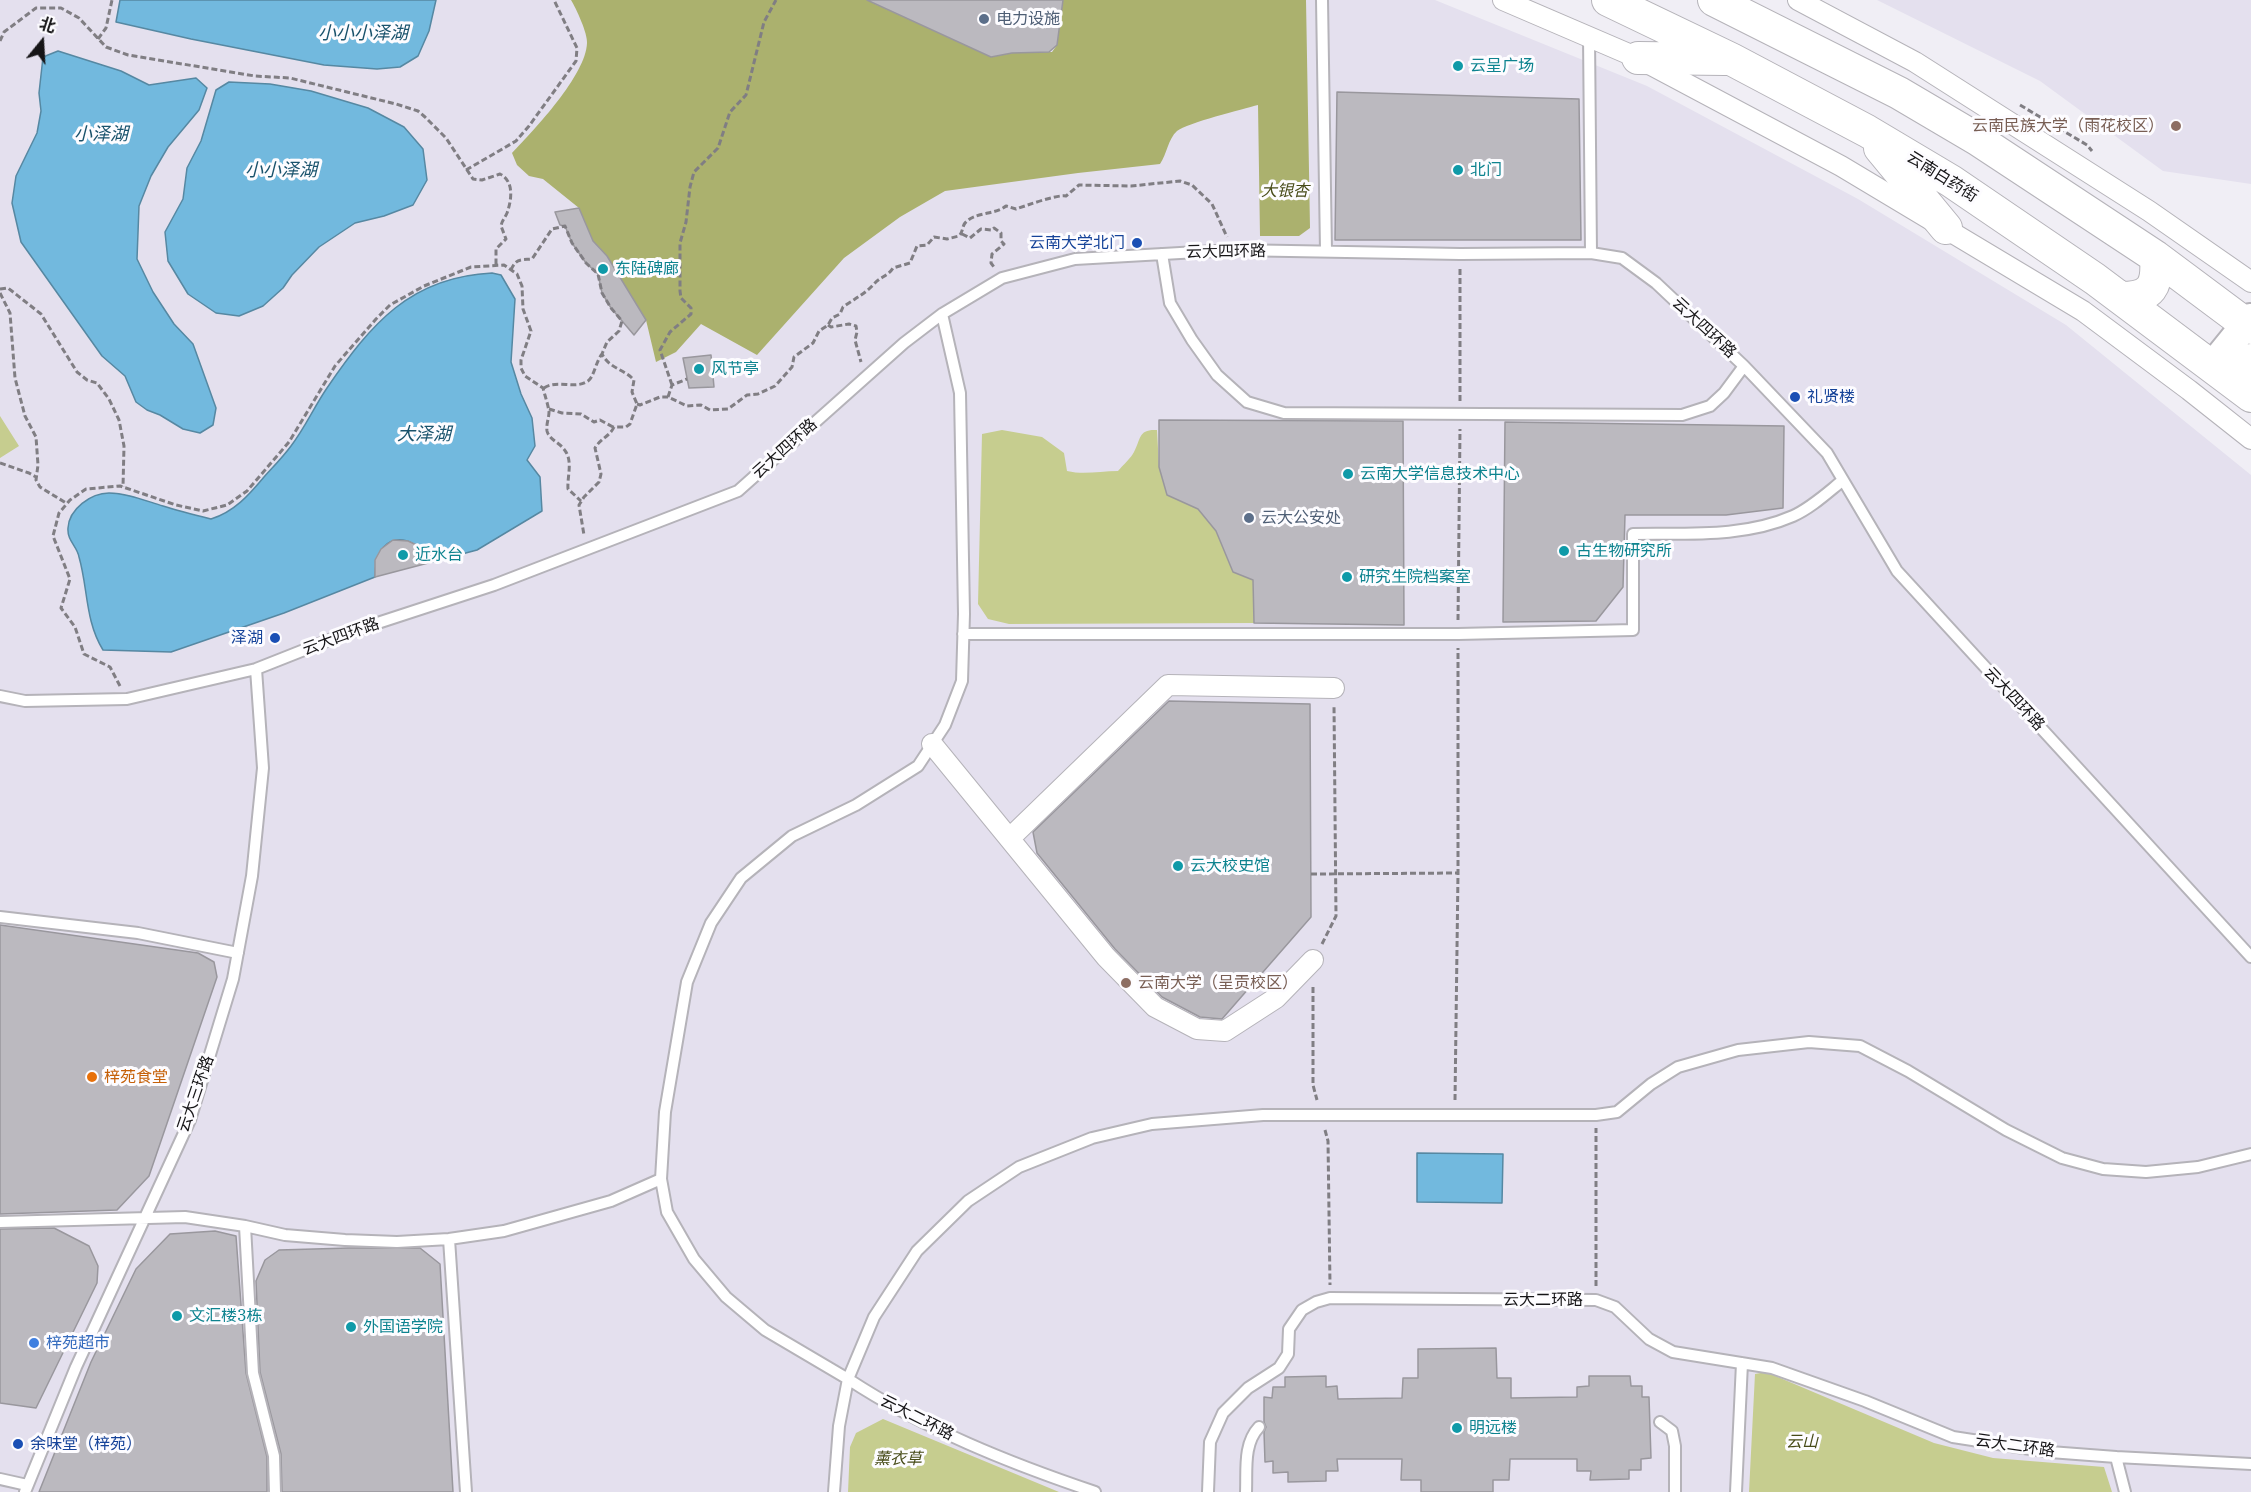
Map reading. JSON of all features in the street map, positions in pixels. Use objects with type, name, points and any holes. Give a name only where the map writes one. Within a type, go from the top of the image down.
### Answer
[{"type":"main road","name":"云南白药街","points":[[1608,0],[1731,59],[1866,131],[1951,181],[2237,376]]},
{"type":"main road","points":[[1714,0],[1899,93],[1977,139],[2156,257],[2249,323],[2237,376]]},
{"type":"main road","points":[[1638,58],[1731,59]]},
{"type":"main road","points":[[1866,131],[1946,228]]},
{"type":"main road","points":[[2121,298],[2137,298],[2150,290],[2157,276],[2156,257]]},
{"type":"street","points":[[1503,0],[1638,58],[1841,166],[2083,311],[2190,390],[2251,439]]},
{"type":"street","points":[[1798,0],[1915,62],[2149,211],[2251,282]]},
{"type":"street","points":[[1010,838],[1168,685],[1334,688]]},
{"type":"street","points":[[932,744],[1106,957],[1155,1007],[1197,1029],[1225,1031],[1276,998],[1313,960]]},
{"type":"lane","points":[[1322,0],[1326,251]]},
{"type":"lane","points":[[1589,36],[1591,253]]},
{"type":"lane","name":"云大四环路","points":[[0,696],[25,701],[124,699],[256,669],[347,633],[494,585],[738,491],[904,343],[942,314],[1002,278],[1076,259],[1233,250],[1460,254],[1591,253],[1622,258],[1656,283],[1744,366],[1827,453],[1897,572],[2251,957]]},
{"type":"lane","points":[[1162,254],[1170,303],[1192,340],[1218,375],[1247,402],[1284,413],[1682,415],[1710,405],[1724,393],[1744,366]]},
{"type":"lane","name":"云大二环路","points":[[942,314],[960,393],[962,681],[945,725],[918,766],[856,805],[792,836],[741,878],[711,922],[687,982],[664,1112],[661,1179],[667,1212],[694,1259],[726,1298],[765,1330],[888,1405],[969,1444],[1095,1492]]},
{"type":"lane","points":[[963,634],[1458,634],[1633,630],[1633,534],[1722,533],[1746,530],[1793,516],[1812,505],[1842,480]]},
{"type":"lane","name":"云大三环路","points":[[26,1488],[76,1367],[190,1120],[233,979],[252,876],[263,768],[256,669]]},
{"type":"lane","points":[[0,917],[138,933],[238,953]]},
{"type":"lane","points":[[834,1492],[839,1426],[848,1379],[874,1317],[917,1251],[969,1201],[1019,1167],[1092,1138],[1152,1124],[1263,1115],[1596,1115],[1617,1112],[1678,1066],[1738,1050],[1809,1042],[1860,1046],[1908,1071],[2006,1130],[2062,1158],[2103,1169],[2146,1172],[2198,1167],[2251,1154]]},
{"type":"lane","points":[[0,1222],[185,1218],[245,1226],[285,1235],[345,1240],[397,1242],[449,1239],[504,1231],[590,1207],[611,1201],[661,1179]]},
{"type":"lane","points":[[245,1226],[253,1373],[274,1456],[275,1492]]},
{"type":"lane","points":[[449,1239],[466,1492]]},
{"type":"lane","name":"云大二环路","points":[[1208,1492],[1210,1442],[1222,1413],[1248,1388],[1279,1368],[1288,1354],[1289,1329],[1302,1310],[1316,1302],[1330,1298],[1596,1300],[1615,1307],[1649,1339],[1673,1352],[1782,1372],[1865,1401],[1953,1437],[2050,1452],[2251,1464]]},
{"type":"lane","points":[[1736,1492],[1742,1363]]},
{"type":"lane","points":[[1660,1422],[1672,1431],[1675,1446],[1675,1492]]},
{"type":"lane","points":[[1246,1492],[1250,1436],[1259,1427]]},
{"type":"lane","points":[[2116,1457],[2125,1492]]},
{"type":"lane","points":[[0,1479],[26,1488]]},
{"type":"path","points":[[98,39],[106,28],[112,0]]},
{"type":"path","points":[[466,170],[516,141],[576,61],[578,48],[554,0]]},
{"type":"path","points":[[668,397],[672,385],[660,350],[670,332],[691,314],[691,308],[681,298],[680,243],[686,222],[694,172],[718,148],[730,112],[746,95],[764,22],[776,0]]},
{"type":"path","points":[[0,41],[4,32],[36,8],[61,8],[79,18],[106,47],[128,55],[255,76],[290,78],[418,111],[446,138],[473,179],[500,174],[510,183],[508,211],[501,226],[506,239],[496,249],[496,264]]},
{"type":"path","points":[[962,234],[967,221],[973,218],[982,217],[991,211],[1000,211],[1006,206],[1016,209],[1028,203],[1043,202],[1061,195],[1066,196],[1079,185],[1131,186],[1180,181],[1192,184],[1212,204],[1233,250]]},
{"type":"path","points":[[511,270],[514,262],[520,259],[532,259],[552,230],[565,226],[572,243],[586,263],[598,274],[602,293],[622,321],[619,331],[607,342],[597,360],[593,375],[588,381],[577,384],[548,385],[543,388]]},
{"type":"path","points":[[637,404],[668,397],[687,406],[701,405],[710,410],[728,409],[747,395],[758,394],[775,386],[792,367],[794,357],[813,343],[821,329],[828,325],[832,318],[840,314],[843,307],[852,303],[859,295],[869,291],[893,268],[909,263],[917,246],[927,245],[934,237],[947,239],[962,234],[970,238],[981,229],[992,230],[994,228],[1001,232],[1001,240],[1004,244],[992,254],[991,263],[1002,278]]},
{"type":"path","points":[[1455,1114],[1460,254]]},
{"type":"path","points":[[124,699],[118,680],[110,667],[84,654],[75,627],[61,608],[69,579],[53,536],[59,513],[67,503],[86,489],[123,487],[203,512],[227,505],[247,491],[290,442],[335,366],[390,306],[446,276],[471,267],[496,264],[504,265],[516,274],[522,286],[523,309],[531,331],[520,360],[521,368],[525,376],[543,388],[549,409],[547,432],[551,439],[565,449],[569,460],[568,489],[581,501]]},
{"type":"path","points":[[67,503],[40,487],[36,477],[38,465],[36,437],[25,416],[15,378],[10,314],[0,291],[8,288],[41,314],[77,372],[87,380],[97,383],[109,399],[119,420],[124,446],[123,487]]},
{"type":"path","points":[[828,325],[831,327],[849,324],[856,326],[855,340],[859,357],[862,365],[871,373]]},
{"type":"path","points":[[549,409],[562,413],[581,414],[594,422],[600,420],[614,427],[621,428],[630,424],[637,404],[632,392],[634,380],[628,374],[610,365],[602,354]]},
{"type":"path","points":[[672,385],[687,379]]},
{"type":"path","points":[[586,548],[579,505],[599,482],[601,474],[595,448],[614,427]]},
{"type":"path","points":[[0,463],[36,477]]},
{"type":"path","points":[[1334,688],[1336,916]]},
{"type":"path","points":[[1311,874],[1458,873]]},
{"type":"path","points":[[1313,1016],[1313,1085]]},
{"type":"path","points":[[1596,1115],[1596,1300]]},
{"type":"path","points":[[1328,1141],[1330,1298]]},
{"type":"shaded area","name":"云南大学（呈贡校区）","points":[[0,0],[1435,0],[1647,86],[1858,199],[2066,325],[2251,475],[2251,1492],[0,1492]]},
{"type":"shaded area","name":"云南民族大学（雨花校区）","points":[[1877,0],[2251,0],[2251,184],[2163,171],[2040,81]]},
{"type":"green space","name":"大银杏","points":[[571,0],[872,0],[873,3],[991,57],[1012,53],[1052,52],[1057,45],[1063,0],[1306,0],[1310,228],[1299,236],[1260,236],[1258,105],[1203,120],[1177,131],[1160,164],[945,191],[900,217],[844,258],[757,355],[701,324],[676,352],[656,362],[646,320],[607,256],[593,241],[579,208],[543,179],[529,176],[517,165],[512,153],[558,101],[569,86],[584,56],[587,43],[586,34]]},
{"type":"green space","points":[[0,416],[19,446],[0,458]]},
{"type":"green space","points":[[1002,430],[1042,437],[1064,453],[1067,471],[1086,473],[1118,471],[1133,454],[1143,433],[1157,430],[1159,467],[1167,495],[1198,509],[1216,531],[1233,572],[1253,580],[1254,623],[1009,624],[988,619],[978,604],[982,434]]},
{"type":"green space","name":"云山","points":[[1766,1372],[1934,1443],[1993,1458],[2104,1467],[2112,1492],[1749,1492],[1755,1374]]},
{"type":"green space","name":"薰衣草","points":[[883,1419],[1059,1492],[848,1492],[850,1447],[856,1433]]},
{"type":"water","name":"小小小泽湖","points":[[120,0],[436,0],[429,31],[418,56],[400,67],[377,69],[324,65],[116,22]]},
{"type":"water","name":"小泽湖","points":[[58,51],[121,71],[149,85],[196,78],[207,88],[199,110],[168,147],[151,176],[139,206],[137,259],[153,292],[174,324],[193,344],[216,408],[213,425],[200,433],[183,429],[136,402],[125,376],[102,356],[21,242],[12,203],[16,176],[37,133],[41,111],[39,93],[43,57]]},
{"type":"water","name":"小小泽湖","points":[[229,82],[270,84],[311,91],[368,108],[404,127],[423,149],[427,180],[413,205],[384,216],[355,223],[319,247],[292,275],[283,288],[263,306],[239,316],[216,313],[188,294],[168,261],[165,232],[183,199],[187,168],[201,141],[216,90]]},
{"type":"water","name":"大泽湖","points":[[492,273],[501,275],[515,299],[511,362],[521,394],[532,418],[535,446],[527,460],[540,477],[542,511],[477,550],[432,562],[413,544],[404,540],[395,540],[381,551],[375,577],[284,613],[171,652],[103,650],[93,628],[78,553],[68,533],[69,521],[82,503],[95,496],[116,493],[211,519],[227,512],[247,496],[285,454],[343,365],[377,325],[395,308],[415,294],[438,284],[463,276]]},
{"type":"water","points":[[1417,1153],[1503,1154],[1502,1203],[1417,1202]]},
{"type":"building","name":"电力设施","points":[[867,0],[1063,0],[1057,45],[1049,52],[1012,53],[991,57]]},
{"type":"building","name":"北门","points":[[1337,92],[1579,99],[1581,240],[1335,240]]},
{"type":"building","name":"东陆碑廊","points":[[579,208],[593,241],[607,256],[646,320],[634,335],[611,308],[602,293],[598,274],[586,263],[572,243],[565,226],[560,225],[555,212]]},
{"type":"building","name":"风节亭","points":[[711,355],[714,387],[689,388],[683,358]]},
{"type":"building","points":[[1159,420],[1403,421],[1404,625],[1254,623],[1253,580],[1233,572],[1216,531],[1198,509],[1167,495],[1159,467]]},
{"type":"building","name":"古生物研究所","points":[[1505,422],[1784,426],[1783,508],[1726,515],[1625,515],[1623,587],[1596,621],[1503,622]]},
{"type":"building","name":"近水台","points":[[393,540],[408,541],[423,548],[432,562],[375,577],[375,560],[381,549]]},
{"type":"building","name":"云大校史馆","points":[[1169,701],[1310,704],[1311,917],[1222,1019],[1200,1017],[1162,997],[1115,949],[1037,853],[1033,832]]},
{"type":"building","name":"梓苑食堂","points":[[0,925],[198,953],[214,962],[217,977],[149,1176],[117,1210],[0,1214]]},
{"type":"building","name":"梓苑超市","points":[[54,1228],[89,1246],[98,1266],[97,1283],[36,1408],[0,1403],[0,1229]]},
{"type":"building","name":"文汇楼3栋","points":[[215,1231],[236,1236],[246,1373],[267,1457],[267,1492],[39,1492],[91,1362],[136,1269],[170,1234]]},
{"type":"building","name":"外国语学院","points":[[420,1248],[440,1264],[453,1492],[282,1492],[281,1454],[260,1372],[256,1281],[265,1260],[279,1250]]},
{"type":"building","name":"明远楼","points":[[1496,1348],[1497,1378],[1511,1378],[1511,1398],[1577,1397],[1577,1387],[1589,1386],[1589,1376],[1630,1376],[1631,1386],[1642,1386],[1642,1397],[1649,1397],[1651,1458],[1641,1459],[1641,1470],[1629,1470],[1629,1479],[1590,1480],[1591,1471],[1577,1471],[1577,1459],[1510,1459],[1509,1480],[1493,1480],[1493,1492],[1421,1492],[1421,1480],[1401,1480],[1402,1459],[1337,1459],[1338,1471],[1326,1471],[1326,1481],[1288,1482],[1288,1472],[1273,1473],[1273,1461],[1265,1462],[1264,1397],[1272,1398],[1273,1387],[1285,1387],[1285,1377],[1326,1376],[1326,1387],[1337,1386],[1338,1399],[1402,1398],[1403,1378],[1418,1378],[1418,1349]]},
{"type":"place","name":"电力设施","points":[[984,19]]},
{"type":"place","name":"云呈广场","points":[[1458,66]]},
{"type":"place","name":"云南民族大学（雨花校区）","points":[[2176,126]]},
{"type":"place","name":"北门","points":[[1458,170]]},
{"type":"place","name":"云南大学北门","points":[[1137,243]]},
{"type":"place","name":"东陆碑廊","points":[[603,269]]},
{"type":"place","name":"风节亭","points":[[699,369]]},
{"type":"place","name":"礼贤楼","points":[[1795,397]]},
{"type":"place","name":"云南大学信息技术中心","points":[[1348,474]]},
{"type":"place","name":"云大公安处","points":[[1249,518]]},
{"type":"place","name":"古生物研究所","points":[[1564,551]]},
{"type":"place","name":"近水台","points":[[403,555]]},
{"type":"place","name":"研究生院档案室","points":[[1347,577]]},
{"type":"place","name":"泽湖","points":[[275,638]]},
{"type":"place","name":"云大校史馆","points":[[1178,866]]},
{"type":"place","name":"云南大学（呈贡校区）","points":[[1126,983]]},
{"type":"place","name":"梓苑食堂","points":[[92,1077]]},
{"type":"place","name":"文汇楼3栋","points":[[177,1316]]},
{"type":"place","name":"外国语学院","points":[[351,1327]]},
{"type":"place","name":"梓苑超市","points":[[34,1343]]},
{"type":"place","name":"明远楼","points":[[1457,1428]]},
{"type":"place","name":"余味堂（梓苑）","points":[[18,1444]]}]
